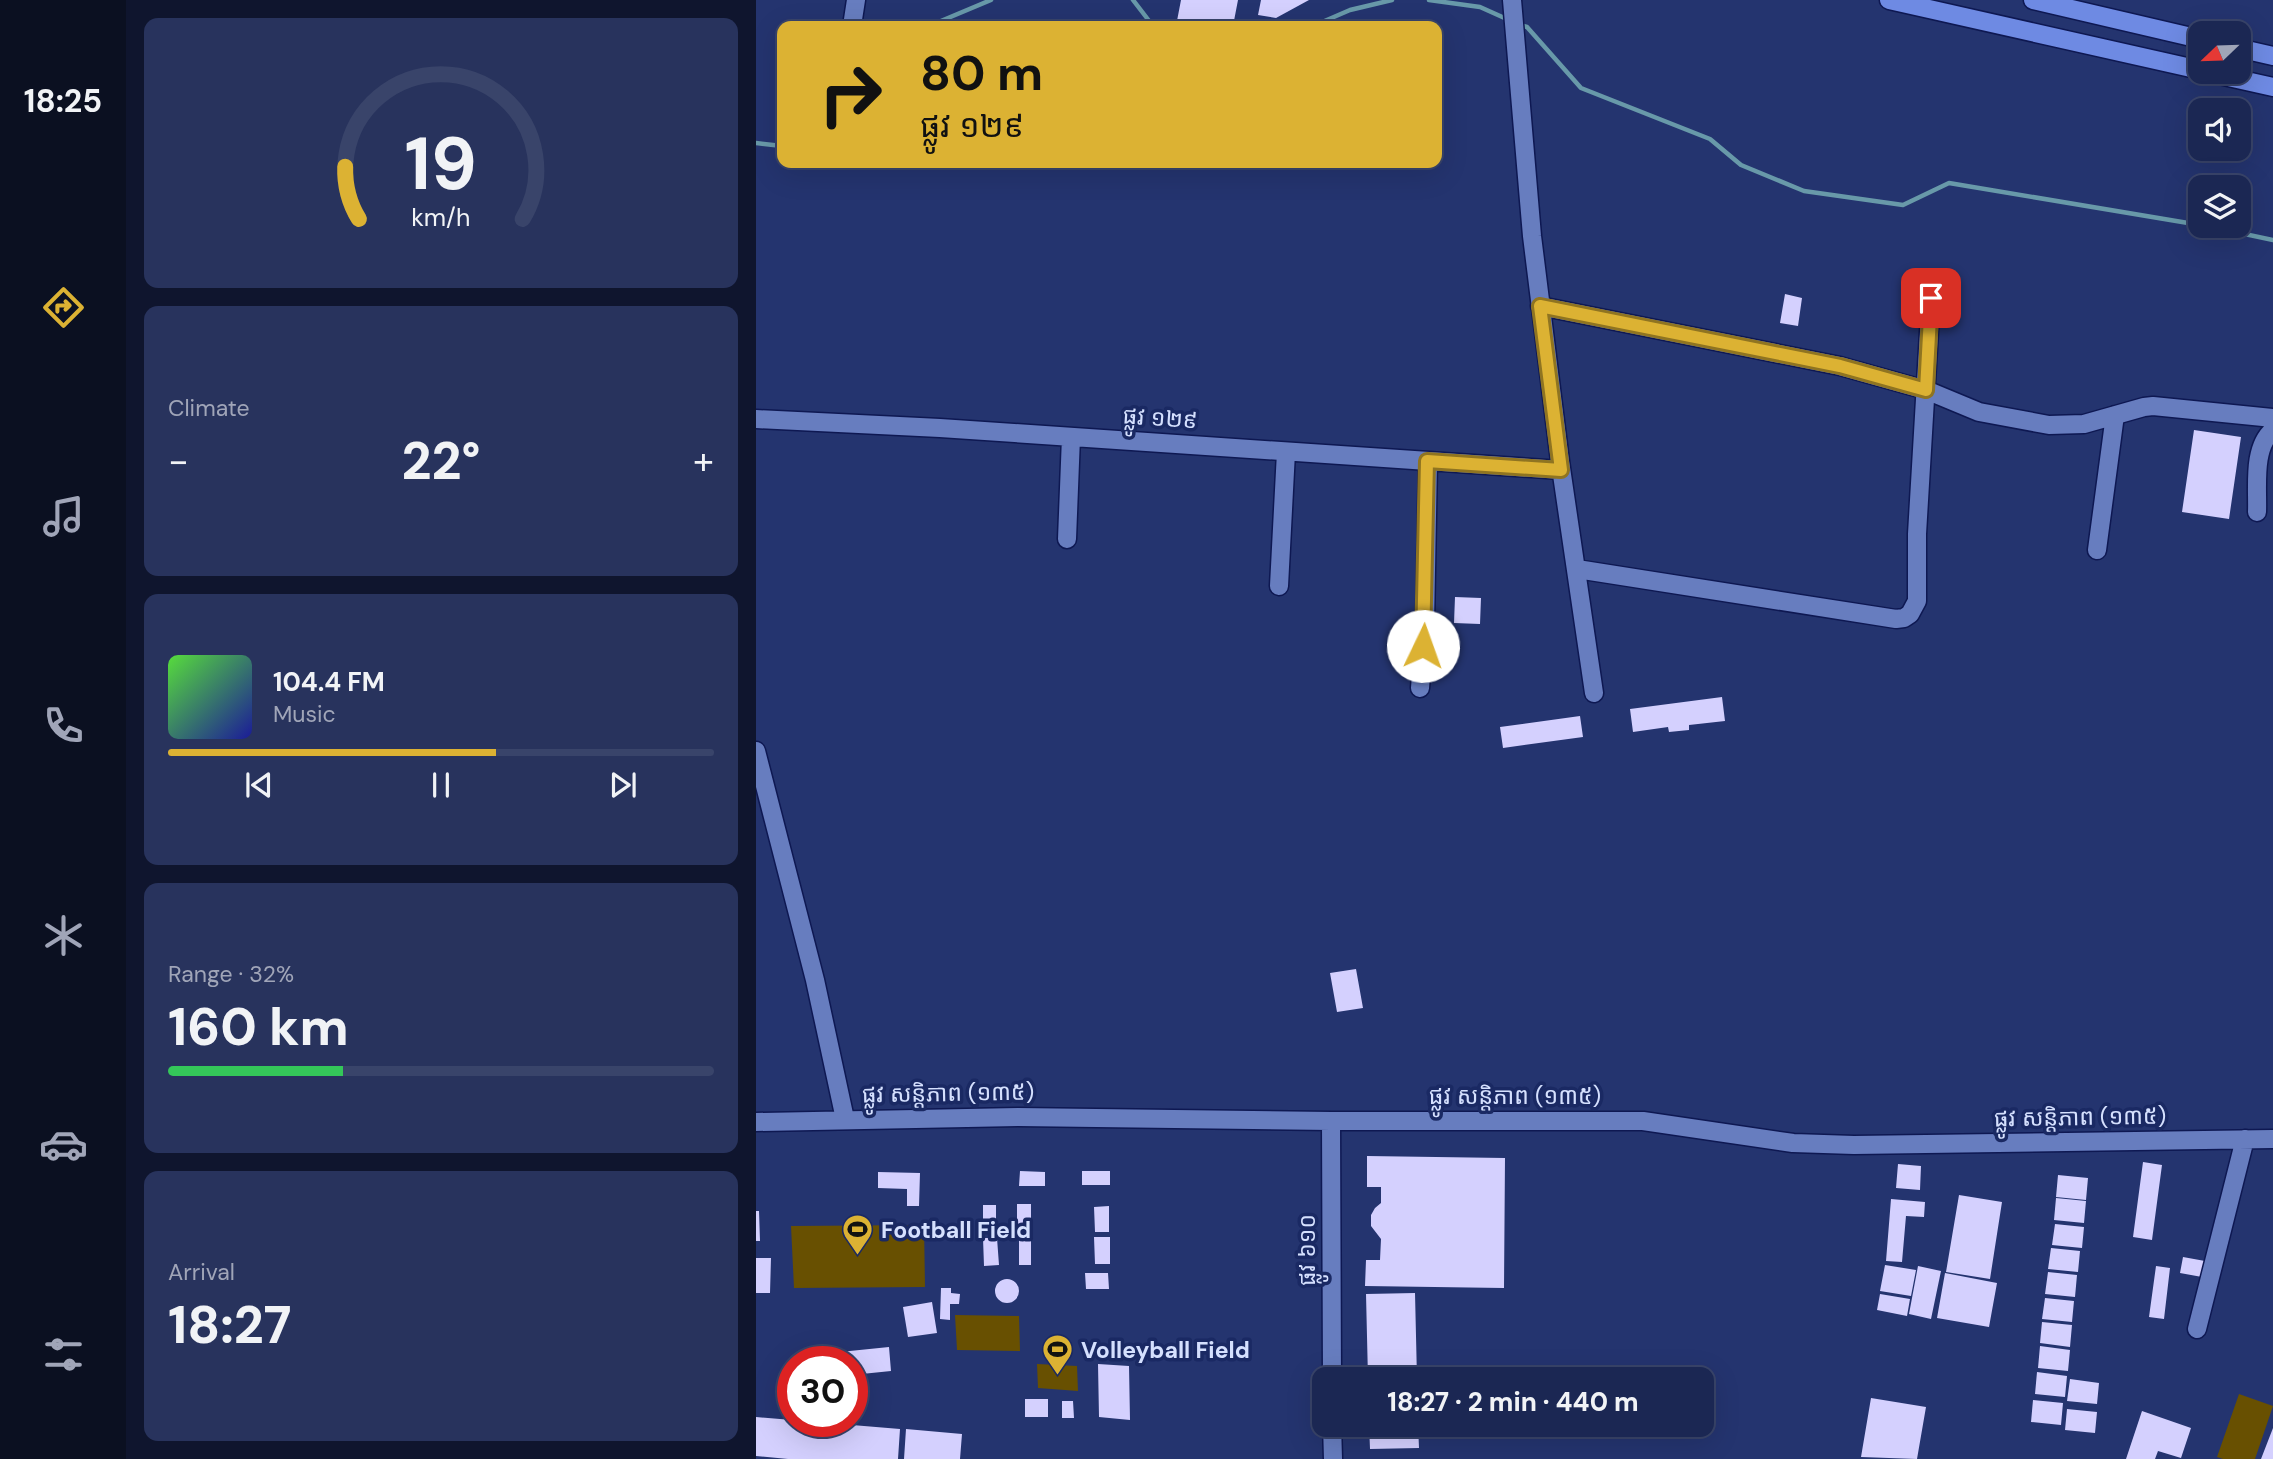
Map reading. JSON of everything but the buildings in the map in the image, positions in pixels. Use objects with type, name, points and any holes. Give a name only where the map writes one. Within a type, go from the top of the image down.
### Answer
[{"type":"main road","points":[[1889,0],[2188,67]]},
{"type":"main road","points":[[2033,0],[2188,36]]},
{"type":"main road","points":[[2251,51],[2273,56]]},
{"type":"main road","points":[[2251,82],[2273,87]]},
{"type":"street","points":[[853,21],[856,0]]},
{"type":"street","points":[[1512,0],[1531,236],[1561,470],[1594,693]]},
{"type":"street","points":[[1577,569],[1896,619],[1910,614],[1917,601],[1917,534],[1931,298]]},
{"type":"street","points":[[1540,306],[1840,366],[1926,390],[1979,412],[2049,425],[2084,424],[2153,406],[2273,418]]},
{"type":"street","points":[[2097,550],[2115,415]]},
{"type":"street","name":"ផ្លូវ ១២៩","points":[[756,419],[1561,470]]},
{"type":"street","points":[[2257,512],[2259,455],[2267,435],[2273,430]]},
{"type":"street","points":[[1067,539],[1071,437]]},
{"type":"street","points":[[1279,586],[1286,452]]},
{"type":"street","points":[[1420,688],[1425,625],[1427,461]]},
{"type":"street","points":[[756,751],[816,979],[845,1119]]},
{"type":"street","name":"ផ្លូវ សន្តិភាព (១៣៥)","points":[[756,1122],[1079,1117],[1331,1121],[1643,1121],[1793,1143],[1854,1145],[2273,1139]]},
{"type":"street","name":"ផ្លូវ ៦១០","points":[[1331,1121],[1332,1367]]},
{"type":"street","points":[[2197,1329],[2245,1139]]},
{"type":"street","points":[[1332,1437],[1332,1459]]},
{"type":"shaded area","name":"Football Field","points":[[924,1225],[925,1287],[794,1288],[791,1226]]},
{"type":"shaded area","points":[[955,1315],[1019,1316],[1020,1351],[957,1350]]},
{"type":"shaded area","name":"Volleyball Field","points":[[1037,1364],[1077,1366],[1078,1391],[1038,1388]]},
{"type":"shaded area","points":[[2239,1394],[2273,1406],[2255,1459],[2223,1459],[2217,1457]]},
{"type":"waterway","points":[[941,21],[991,0]]},
{"type":"waterway","points":[[1133,0],[1149,21]]},
{"type":"waterway","points":[[1325,21],[1350,10],[1392,0]]},
{"type":"waterway","points":[[1429,0],[1480,7],[1509,20]]},
{"type":"waterway","points":[[1520,25],[1527,27],[1581,88],[1710,139],[1741,165],[1804,191],[1903,205],[1949,183],[2188,223]]},
{"type":"waterway","points":[[756,143],[777,145]]},
{"type":"waterway","points":[[2251,235],[2273,240]]},
{"type":"place","name":"Football Field","points":[[858,1257]]},
{"type":"place","name":"Volleyball Field","points":[[1058,1377]]},
{"type":"route","points":[[1423,646],[1427,461],[1561,470],[1540,306],[1840,366],[1926,390],[1931,298]]}]
